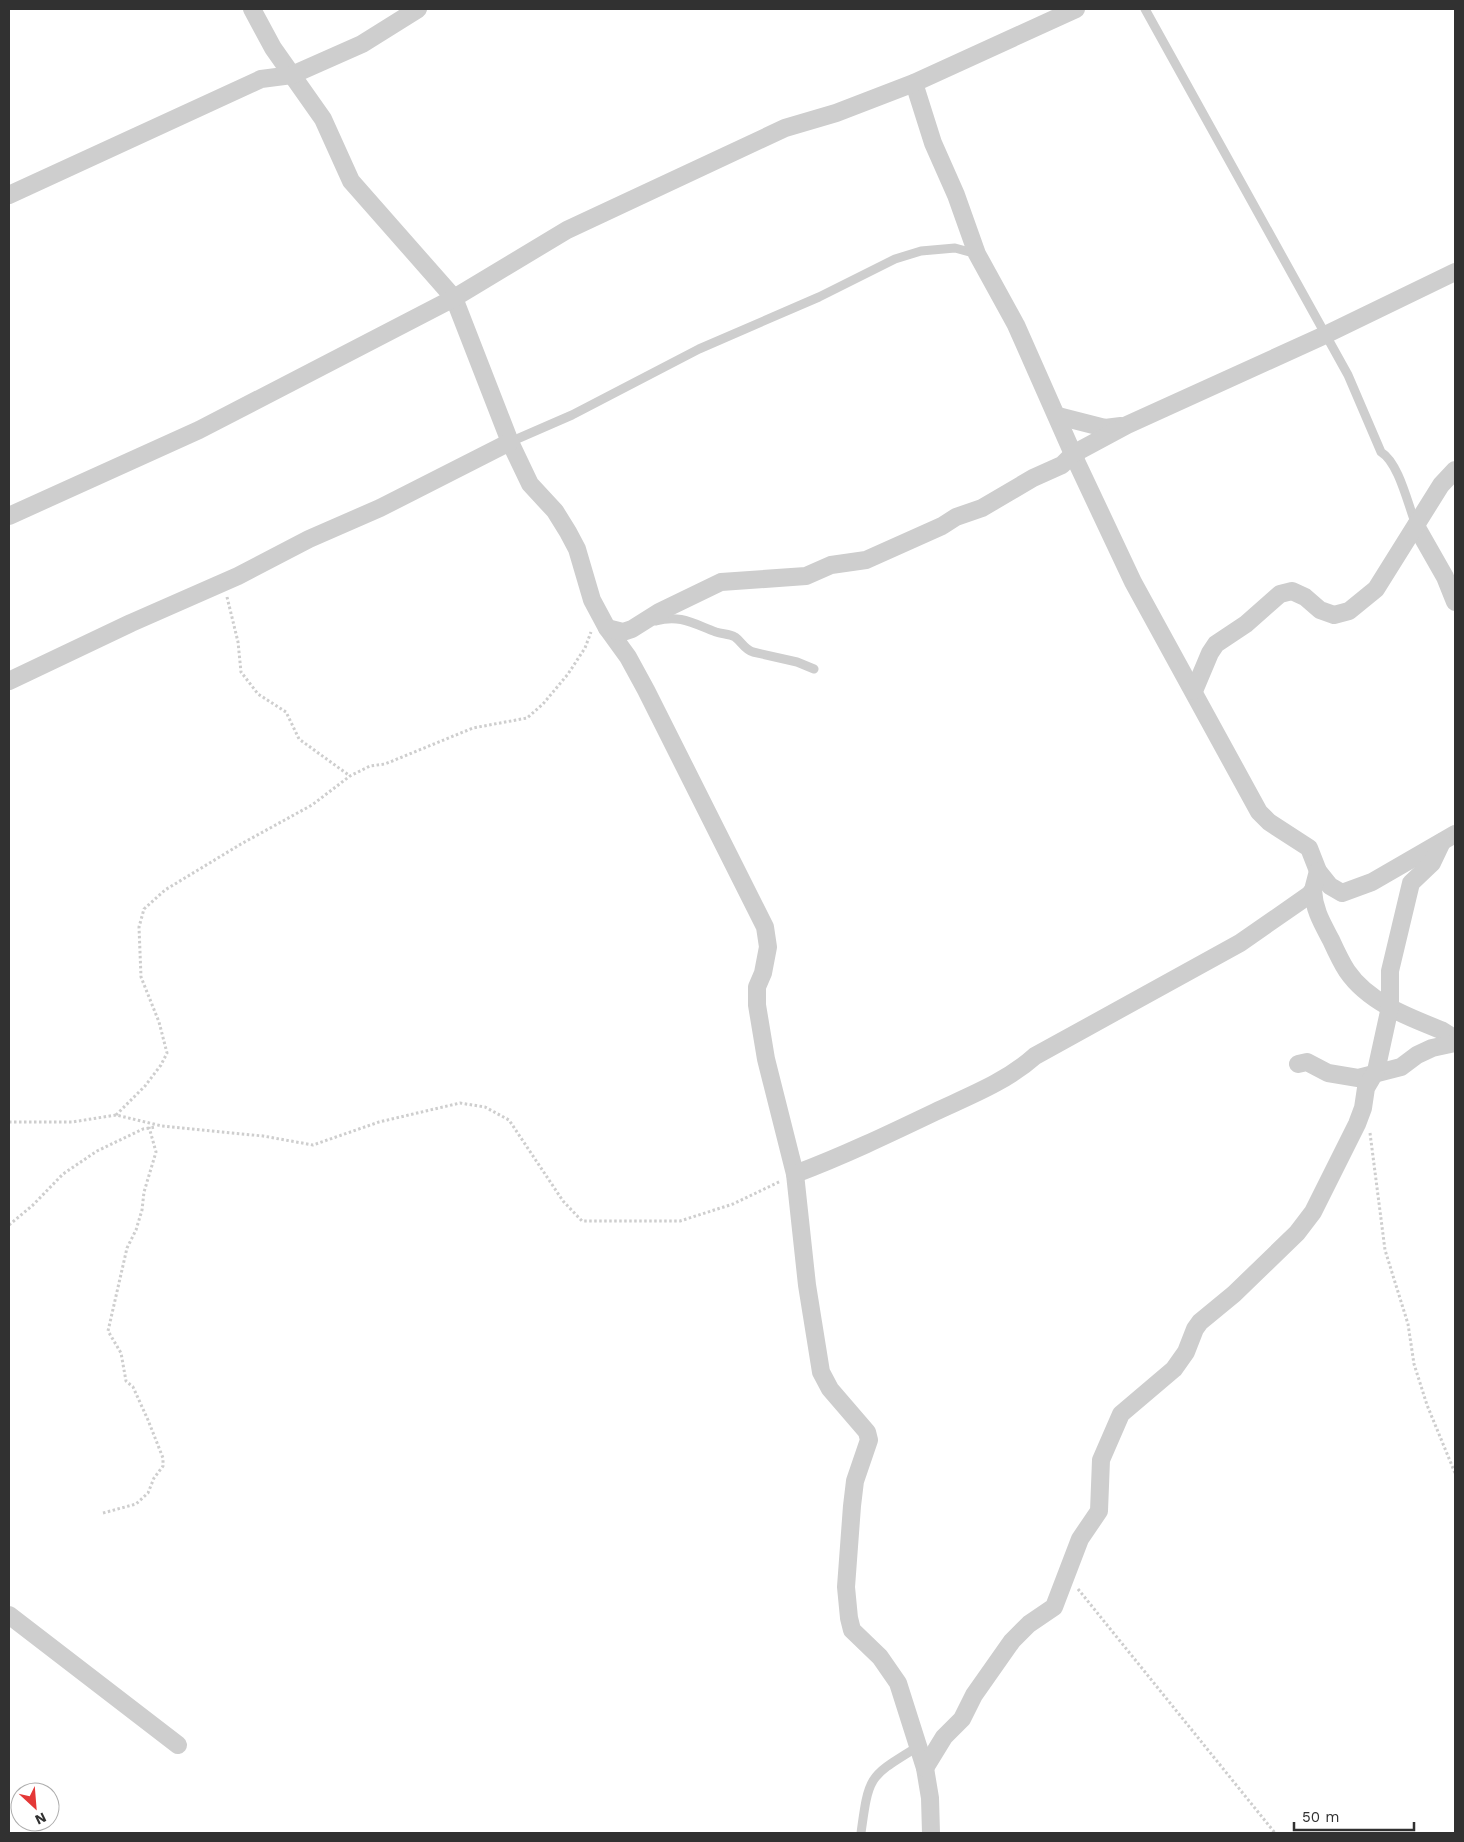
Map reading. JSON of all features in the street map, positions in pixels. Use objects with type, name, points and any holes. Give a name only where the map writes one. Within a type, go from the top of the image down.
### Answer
[{"type":"street","points":[[252,9],[273,48],[322,119],[351,181],[454,298],[510,442],[530,484],[555,511],[577,549],[592,600],[628,657],[646,690],[764,927],[768,948],[758,987],[757,1005],[766,1059],[795,1174],[807,1285],[822,1372],[830,1389],[867,1432],[869,1440],[855,1481],[852,1506],[846,1587],[849,1618],[855,1634],[880,1657],[898,1683],[920,1746],[925,1768],[930,1798],[931,1833]]},
{"type":"street","points":[[9,195],[261,79],[292,74],[362,44],[418,9]]},
{"type":"street","points":[[9,516],[199,430],[454,298],[567,230],[785,128],[836,113],[914,83],[1076,9]]},
{"type":"street","points":[[261,79],[273,48]]},
{"type":"street","points":[[914,83],[933,143],[956,195],[977,254],[1016,325],[1058,416],[1073,454],[1133,582],[1259,812],[1269,822],[1309,848],[1318,871],[1336,891],[1342,893],[1372,882],[1448,838]]},
{"type":"street","points":[[603,620],[622,632],[641,625],[659,612],[721,582],[806,576],[831,565],[866,560],[942,526],[956,517],[982,508],[1028,480],[1062,465],[1073,454],[1127,425],[1325,335],[1455,272]]},
{"type":"street","points":[[1058,416],[1105,428],[1127,425]]},
{"type":"street","points":[[10,676],[221,583],[309,539],[380,508],[510,442]]},
{"type":"street","points":[[1194,691],[1210,652],[1216,644],[1246,624],[1280,594],[1292,591],[1305,597],[1320,610],[1334,615],[1349,611],[1362,602],[1376,589],[1440,485],[1455,470]]},
{"type":"street","points":[[1416,526],[1445,577],[1455,602]]},
{"type":"street","points":[[925,1768],[944,1737],[962,1718],[974,1695],[1012,1641],[1029,1624],[1054,1607],[1080,1539],[1099,1511],[1100,1460],[1121,1414],[1174,1369],[1186,1352],[1194,1329],[1200,1322],[1234,1294],[1297,1233],[1313,1212],[1364,1108],[1364,1094],[1372,1075],[1376,1072],[1390,1007],[1390,971],[1411,883],[1432,864],[1448,838]]},
{"type":"street","points":[[1298,1064],[1307,1062],[1328,1073],[1358,1078],[1401,1068],[1417,1055],[1432,1048],[1455,1043],[1450,1035],[1441,1030],[1374,998],[1347,972],[1318,916],[1314,902],[1314,890],[1318,871]]},
{"type":"street","points":[[795,1174],[839,1158],[1007,1076],[1035,1056],[1252,935],[1314,890]]},
{"type":"street","points":[[9,1615],[178,1745]]},
{"type":"lane","points":[[1145,9],[1348,375],[1381,452],[1388,456],[1396,470],[1416,526]]},
{"type":"lane","points":[[510,442],[572,415],[699,349],[820,297],[895,259],[921,251],[955,248],[966,249],[977,254]]},
{"type":"lane","points":[[641,625],[665,618],[684,618],[716,632],[733,636],[746,650],[797,662],[814,670]]},
{"type":"lane","points":[[861,1833],[867,1792],[872,1780],[880,1770],[920,1746]]},
{"type":"path","points":[[221,583],[229,603],[241,672],[258,694],[286,712],[299,739],[350,776]]},
{"type":"path","points":[[116,1115],[145,1086],[161,1065],[167,1052],[159,1022],[141,977],[139,927],[144,909],[165,890],[241,844],[312,805],[350,776],[370,766],[385,764],[473,728],[526,718],[543,704],[568,674],[603,620]]},
{"type":"path","points":[[9,1122],[72,1122],[116,1115],[162,1126],[263,1136],[313,1145],[379,1122],[460,1103],[485,1107],[509,1120],[563,1200],[582,1222],[680,1221],[733,1204],[795,1174]]},
{"type":"path","points":[[1364,1108],[1371,1137],[1385,1250],[1408,1324],[1414,1364],[1427,1405],[1455,1473]]},
{"type":"path","points":[[9,1225],[33,1205],[63,1174],[112,1142],[149,1127],[162,1126]]},
{"type":"path","points":[[103,1513],[136,1504],[148,1492],[154,1478],[163,1466],[163,1458],[148,1420],[133,1387],[126,1381],[121,1353],[108,1331],[126,1253],[140,1217],[147,1179],[156,1152],[149,1127]]},
{"type":"path","points":[[1066,1575],[1275,1833]]}]
